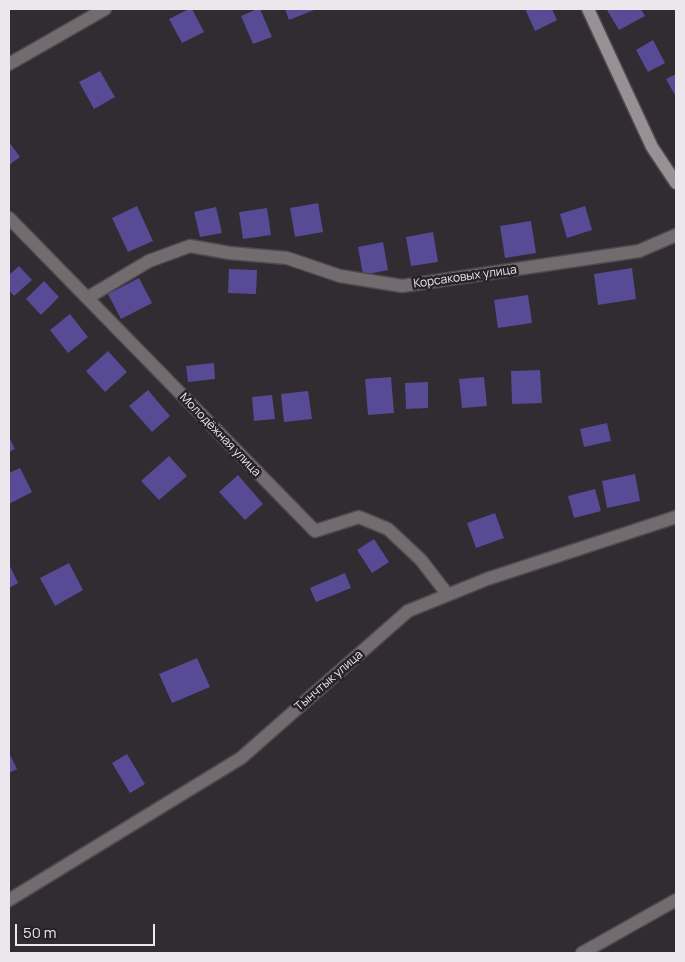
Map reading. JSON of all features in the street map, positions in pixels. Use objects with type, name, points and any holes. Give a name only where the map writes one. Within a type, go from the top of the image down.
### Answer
[{"type":"street","points":[[9,64],[105,9]]},
{"type":"street","points":[[588,9],[652,147],[676,183]]},
{"type":"street","name":"Молодёжная улица","points":[[9,218],[315,531],[359,517],[388,529],[421,560],[448,595]]},
{"type":"street","name":"Корсаковых улица","points":[[87,298],[149,261],[190,246],[230,253],[287,258],[340,276],[402,286],[640,250],[676,235]]},
{"type":"street","name":"Тынчтык улица","points":[[9,900],[241,758],[408,611],[487,579],[676,517]]},
{"type":"street","points":[[582,953],[676,900]]},
{"type":"building","points":[[192,9],[204,32],[182,43],[169,19]]},
{"type":"building","points":[[260,9],[272,37],[253,44],[241,16]]},
{"type":"building","points":[[285,9],[313,9],[314,10],[289,20]]},
{"type":"building","points":[[525,9],[552,9],[557,20],[535,31]]},
{"type":"building","points":[[641,9],[645,16],[619,30],[607,10]]},
{"type":"building","points":[[653,40],[665,63],[648,72],[636,50]]},
{"type":"building","points":[[100,71],[115,97],[94,109],[79,82]]},
{"type":"building","points":[[676,74],[676,97],[666,79]]},
{"type":"building","points":[[9,142],[20,157],[9,165]]},
{"type":"building","points":[[318,203],[323,232],[295,237],[290,208]]},
{"type":"building","points":[[137,206],[153,241],[128,252],[112,218]]},
{"type":"building","points":[[585,206],[592,230],[567,238],[560,214]]},
{"type":"building","points":[[216,207],[222,233],[200,237],[194,212]]},
{"type":"building","points":[[267,208],[271,235],[243,239],[239,212]]},
{"type":"building","points":[[531,221],[536,253],[505,258],[500,226]]},
{"type":"building","points":[[433,232],[438,262],[411,266],[406,237]]},
{"type":"building","points":[[383,242],[388,270],[363,275],[358,247]]},
{"type":"building","points":[[19,266],[32,280],[14,296],[9,290],[9,275]]},
{"type":"building","points":[[632,268],[636,299],[598,305],[594,274]]},
{"type":"building","points":[[229,269],[257,270],[256,294],[228,293]]},
{"type":"building","points":[[139,278],[152,303],[121,319],[108,294]]},
{"type":"building","points":[[44,281],[59,297],[41,315],[26,299]]},
{"type":"building","points":[[528,295],[532,323],[498,328],[494,300]]},
{"type":"building","points":[[70,314],[88,337],[68,353],[50,330]]},
{"type":"building","points":[[108,351],[127,372],[105,392],[86,371]]},
{"type":"building","points":[[214,363],[215,379],[188,382],[186,366]]},
{"type":"building","points":[[540,370],[542,403],[512,404],[511,371]]},
{"type":"building","points":[[391,377],[394,413],[368,415],[365,379]]},
{"type":"building","points":[[484,377],[487,406],[462,408],[459,379]]},
{"type":"building","points":[[428,382],[428,408],[406,409],[405,383]]},
{"type":"building","points":[[148,390],[170,416],[152,432],[129,406]]},
{"type":"building","points":[[308,391],[312,419],[284,422],[281,394]]},
{"type":"building","points":[[272,395],[275,419],[254,421],[252,397]]},
{"type":"building","points":[[607,423],[611,441],[584,447],[580,429]]},
{"type":"building","points":[[9,437],[15,449],[9,452]]},
{"type":"building","points":[[169,456],[187,476],[159,500],[141,481]]},
{"type":"building","points":[[20,468],[32,492],[9,504],[9,473]]},
{"type":"building","points":[[635,474],[640,501],[607,508],[602,481]]},
{"type":"building","points":[[238,475],[263,504],[245,520],[219,492]]},
{"type":"building","points":[[595,489],[601,511],[574,518],[568,496]]},
{"type":"building","points":[[495,513],[504,538],[476,548],[467,523]]},
{"type":"building","points":[[374,539],[389,562],[372,573],[357,550]]},
{"type":"building","points":[[69,563],[83,590],[55,606],[40,578]]},
{"type":"building","points":[[9,564],[18,583],[9,588]]},
{"type":"building","points":[[345,573],[351,588],[316,602],[310,588]]},
{"type":"building","points":[[197,658],[210,687],[172,703],[159,674]]},
{"type":"building","points":[[9,753],[17,769],[9,773]]},
{"type":"building","points":[[127,754],[145,784],[130,793],[112,763]]}]
